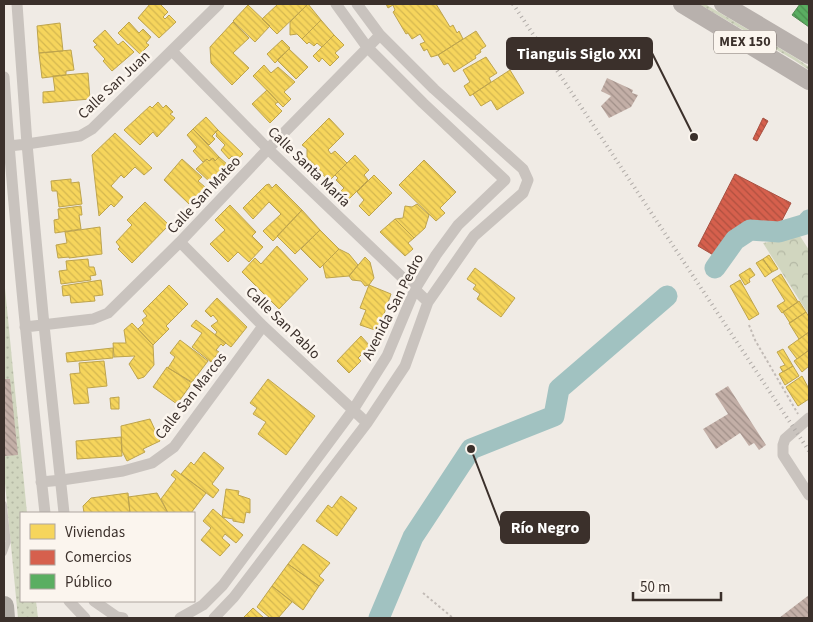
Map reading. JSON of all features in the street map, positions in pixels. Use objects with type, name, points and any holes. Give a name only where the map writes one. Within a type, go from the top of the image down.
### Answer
[{"type":"highway","points":[[4,606],[5,618]]},
{"type":"main road","name":"MEX 150","points":[[682,4],[809,81]]},
{"type":"main road","name":"MEX 150","points":[[730,6],[809,55]]},
{"type":"street","points":[[17,4],[27,144],[64,512]]},
{"type":"street","name":"Calle San Juan","points":[[8,146],[80,136],[92,129],[219,4]]},
{"type":"street","points":[[336,4],[367,47],[505,180],[528,180],[523,169],[434,89],[380,35],[357,4]]},
{"type":"street","name":"Calle San Mateo","points":[[26,327],[93,319],[108,313],[180,242],[380,35]]},
{"type":"street","name":"Calle Santa María","points":[[172,51],[268,149],[428,302]]},
{"type":"street","points":[[4,77],[8,146],[45,512]]},
{"type":"street","name":"Avenida San Pedro","points":[[180,618],[203,605],[223,585],[353,410],[387,356],[415,289],[436,254],[458,225],[505,180]]},
{"type":"street","name":"Avenida San Pedro","points":[[214,618],[234,597],[367,423],[405,366],[428,302],[474,236],[523,193],[528,180]]},
{"type":"street","name":"Calle San Pablo","points":[[180,242],[263,326],[367,423]]},
{"type":"street","name":"Calle San Marcos","points":[[42,482],[123,471],[152,463],[174,447],[263,326]]},
{"type":"street","points":[[804,422],[785,439],[783,455],[809,496]]},
{"type":"street","points":[[70,602],[85,618]]},
{"type":"street","points":[[95,602],[117,617],[122,618]]},
{"type":"lane","points":[[4,504],[8,542],[4,553]]},
{"type":"path","points":[[749,326],[755,340],[804,422]]},
{"type":"path","points":[[423,594],[453,618]]},
{"type":"green space","points":[[699,4],[705,4],[796,58],[809,67],[809,70],[794,60]]},
{"type":"green space","points":[[800,236],[809,250],[809,315],[763,243]]},
{"type":"green space","points":[[4,278],[27,512],[20,512],[20,602],[36,602],[38,618],[18,618],[4,473]]},
{"type":"building: Viviendas","points":[[150,4],[160,4],[168,12],[163,17],[165,19],[169,15],[176,22],[159,38],[138,18]]},
{"type":"building: Viviendas","points":[[278,4],[308,4],[277,34],[262,19]]},
{"type":"building: Viviendas","points":[[308,4],[321,20],[302,39],[297,34],[290,35],[290,22]]},
{"type":"building: Viviendas","points":[[386,4],[436,4],[450,27],[453,25],[463,39],[438,55],[431,57],[427,49],[424,51],[420,44],[425,42],[420,34],[412,39],[408,33],[406,34],[393,12],[395,10],[393,5],[388,8]]},
{"type":"building: Viviendas","points":[[248,5],[270,26],[255,42],[233,21]]},
{"type":"building: Viviendas","points":[[321,20],[334,35],[322,47],[317,43],[314,46],[309,42],[307,44],[302,39]]},
{"type":"building: Viviendas","points":[[129,22],[139,33],[143,29],[151,37],[146,43],[149,45],[140,54],[118,33]]},
{"type":"building: Viviendas","points":[[233,22],[249,38],[233,53],[249,68],[232,85],[211,63],[210,47]]},
{"type":"building: Viviendas","points":[[60,23],[63,51],[39,53],[37,26]]},
{"type":"building: Viviendas","points":[[105,30],[118,45],[123,41],[134,52],[112,71],[103,61],[105,59],[94,47],[97,45],[93,41]]},
{"type":"building: Viviendas","points":[[476,31],[486,46],[475,56],[476,58],[454,72],[448,63],[444,65],[438,55]]},
{"type":"building: Viviendas","points":[[334,35],[344,45],[335,53],[339,57],[330,66],[322,58],[319,62],[313,56]]},
{"type":"building: Viviendas","points":[[282,40],[290,48],[275,63],[267,54]]},
{"type":"building: Viviendas","points":[[289,49],[308,67],[296,79],[277,60]]},
{"type":"building: Viviendas","points":[[71,50],[74,70],[66,71],[66,75],[42,78],[39,53]]},
{"type":"building: Viviendas","points":[[486,57],[497,73],[489,78],[491,82],[470,96],[464,86],[470,82],[463,70]]},
{"type":"building: Viviendas","points":[[264,65],[271,73],[278,67],[295,82],[284,92],[291,99],[283,107],[253,76]]},
{"type":"building: Viviendas","points":[[510,70],[524,93],[497,110],[491,100],[481,106],[473,94]]},
{"type":"building: Viviendas","points":[[88,73],[90,99],[43,103],[43,92],[55,91],[53,76]]},
{"type":"building: Viviendas","points":[[267,90],[278,102],[275,104],[282,111],[270,123],[252,104]]},
{"type":"building: Viviendas","points":[[158,102],[163,108],[166,105],[173,112],[170,114],[175,118],[157,137],[153,132],[140,145],[124,130],[150,106],[152,108]]},
{"type":"building: Viviendas","points":[[206,117],[218,130],[212,136],[215,139],[209,145],[193,129]]},
{"type":"building: Viviendas","points":[[329,118],[344,134],[328,150],[331,154],[335,151],[347,163],[329,181],[307,159],[307,149],[302,145]]},
{"type":"building: Viviendas","points":[[193,129],[219,157],[215,161],[213,158],[203,162],[193,151],[197,147],[187,135]]},
{"type":"building: Viviendas","points":[[218,130],[243,154],[237,160],[232,156],[229,159],[221,150],[225,145],[216,136],[215,132]]},
{"type":"building: Viviendas","points":[[115,133],[152,168],[144,175],[135,167],[124,178],[121,175],[111,186],[123,197],[114,207],[111,204],[99,216],[92,155]]},
{"type":"building: Viviendas","points":[[355,155],[369,170],[364,175],[368,180],[349,199],[341,191],[344,188],[336,180],[338,178],[335,175]]},
{"type":"building: Viviendas","points":[[219,157],[228,165],[211,183],[196,169],[207,159],[209,161],[213,158],[215,161]]},
{"type":"building: Viviendas","points":[[182,159],[202,177],[198,181],[205,187],[189,204],[164,180]]},
{"type":"building: Viviendas","points":[[424,160],[456,192],[440,208],[445,213],[436,221],[399,185]]},
{"type":"building: Viviendas","points":[[374,175],[392,193],[369,216],[359,206],[364,200],[357,192]]},
{"type":"building: Viviendas","points":[[71,179],[71,183],[79,182],[82,204],[59,207],[57,191],[52,191],[51,181]]},
{"type":"building: Viviendas","points":[[269,184],[272,188],[276,184],[302,210],[273,241],[263,231],[281,214],[269,202],[253,219],[243,208]]},
{"type":"building: Viviendas","points":[[145,202],[169,225],[132,263],[118,249],[120,247],[116,242],[132,225],[127,220]]},
{"type":"building: Viviendas","points":[[417,204],[429,215],[425,228],[414,238],[395,219],[403,218],[405,206],[412,207]]},
{"type":"building: Viviendas","points":[[230,205],[256,232],[252,236],[263,247],[249,262],[238,252],[228,262],[210,244],[225,230],[215,220]]},
{"type":"building: Viviendas","points":[[81,206],[82,215],[79,215],[81,229],[55,233],[54,220],[59,219],[58,209]]},
{"type":"building: Viviendas","points":[[302,210],[320,230],[295,254],[277,236]]},
{"type":"building: Viviendas","points":[[395,219],[414,238],[408,243],[413,249],[405,256],[380,232]]},
{"type":"building: Viviendas","points":[[100,227],[102,254],[58,258],[56,245],[67,243],[65,232]]},
{"type":"building: Viviendas","points":[[320,230],[339,249],[320,268],[301,249]]},
{"type":"building: Viviendas","points":[[277,246],[308,279],[279,309],[242,272],[255,258],[261,264]]},
{"type":"building: Viviendas","points":[[339,249],[349,254],[358,265],[349,276],[326,278],[323,265]]},
{"type":"building: Viviendas","points":[[769,255],[778,269],[772,272],[763,259]]},
{"type":"building: Viviendas","points":[[365,257],[370,262],[374,278],[369,285],[365,286],[361,281],[352,280],[349,276]]},
{"type":"building: Viviendas","points":[[88,259],[89,267],[94,267],[96,275],[90,276],[91,280],[61,284],[59,271],[67,270],[66,261]]},
{"type":"building: Viviendas","points":[[763,259],[772,272],[765,277],[756,263]]},
{"type":"building: Viviendas","points":[[475,268],[515,298],[501,317],[477,299],[480,294],[473,289],[476,285],[467,279]]},
{"type":"building: Viviendas","points":[[750,268],[755,275],[745,285],[739,275]]},
{"type":"building: Viviendas","points":[[781,274],[798,302],[782,313],[777,306],[785,301],[772,280]]},
{"type":"building: Viviendas","points":[[101,280],[103,295],[94,296],[95,301],[71,303],[70,295],[63,296],[62,286]]},
{"type":"building: Viviendas","points":[[740,280],[759,314],[749,320],[730,286]]},
{"type":"building: Viviendas","points":[[169,285],[188,304],[166,326],[169,329],[153,345],[138,329],[144,323],[142,320],[147,316],[143,311]]},
{"type":"building: Viviendas","points":[[369,285],[391,294],[378,331],[360,325],[366,310],[360,308]]},
{"type":"building: Viviendas","points":[[217,298],[247,327],[231,347],[215,335],[217,332],[211,326],[218,321],[213,315],[211,317],[205,311]]},
{"type":"building: Viviendas","points":[[799,301],[806,312],[790,323],[783,312]]},
{"type":"building: Viviendas","points":[[806,312],[809,317],[809,332],[799,339],[789,323]]},
{"type":"building: Viviendas","points":[[196,320],[226,343],[223,346],[221,344],[216,350],[219,352],[211,362],[192,347],[202,333],[191,326]]},
{"type":"building: Viviendas","points":[[132,323],[153,345],[154,365],[144,377],[138,379],[129,364],[135,356],[114,357],[113,343],[126,343],[124,330]]},
{"type":"building: Viviendas","points":[[809,332],[809,350],[797,359],[788,347]]},
{"type":"building: Viviendas","points":[[361,336],[370,346],[358,358],[361,361],[349,373],[337,361]]},
{"type":"building: Viviendas","points":[[180,340],[208,361],[192,382],[168,368],[175,357],[170,353]]},
{"type":"building: Viviendas","points":[[113,348],[113,358],[67,362],[66,353]]},
{"type":"building: Viviendas","points":[[783,349],[793,366],[783,372],[780,367],[785,365],[777,352]]},
{"type":"building: Viviendas","points":[[808,351],[809,366],[802,372],[794,361]]},
{"type":"building: Viviendas","points":[[104,361],[107,386],[87,388],[89,403],[74,404],[70,374],[80,373],[79,363]]},
{"type":"building: Viviendas","points":[[793,366],[799,376],[785,385],[779,374]]},
{"type":"building: Viviendas","points":[[167,367],[192,383],[177,404],[153,387]]},
{"type":"building: Viviendas","points":[[802,376],[809,389],[809,399],[798,406],[786,387]]},
{"type":"building: Viviendas","points":[[268,379],[315,416],[286,455],[258,434],[266,422],[253,414],[257,408],[250,403]]},
{"type":"building: Viviendas","points":[[119,397],[119,409],[111,409],[110,398]]},
{"type":"building: Viviendas","points":[[150,419],[160,441],[143,449],[145,452],[127,461],[122,451],[121,426]]},
{"type":"building: Viviendas","points":[[121,437],[122,456],[77,459],[76,441]]},
{"type":"building: Viviendas","points":[[204,452],[224,468],[212,484],[219,490],[213,498],[181,474],[191,462],[194,465]]},
{"type":"building: Viviendas","points":[[175,470],[206,493],[192,512],[168,512],[161,499],[176,479],[171,475]]},
{"type":"building: Viviendas","points":[[226,489],[239,491],[238,495],[250,499],[250,513],[246,512],[244,523],[222,517]]},
{"type":"building: Viviendas","points":[[128,493],[130,512],[84,512],[83,506],[91,498]]},
{"type":"building: Viviendas","points":[[157,493],[167,512],[130,512],[128,497]]},
{"type":"building: Viviendas","points":[[341,496],[357,508],[337,536],[316,521],[328,505],[332,508]]},
{"type":"building: Viviendas","points":[[213,509],[243,535],[236,543],[225,534],[222,538],[230,545],[220,556],[201,540],[211,528],[203,521]]},
{"type":"building: Viviendas","points":[[303,544],[330,563],[319,576],[324,580],[319,586],[288,564]]},
{"type":"building: Viviendas","points":[[288,564],[319,586],[303,610],[272,586]]},
{"type":"building: Viviendas","points":[[272,586],[292,602],[278,618],[270,618],[257,607]]},
{"type":"building: Viviendas","points":[[253,608],[264,618],[243,618]]},
{"type":"building: Comercios","points":[[763,118],[768,121],[757,141],[753,139]]},
{"type":"building: Comercios","points":[[735,174],[791,203],[779,226],[746,227],[743,234],[734,229],[723,249],[719,247],[715,256],[698,246]]},
{"type":"building: Público","points":[[800,4],[809,4],[809,27],[792,15]]},
{"type":"building: Otros","points":[[607,78],[633,90],[632,93],[638,95],[631,107],[609,118],[601,106],[611,96],[601,91]]},
{"type":"building: Otros","points":[[4,379],[10,379],[18,455],[5,456]]},
{"type":"building: Otros","points":[[728,386],[766,445],[759,450],[754,443],[749,446],[740,433],[716,449],[703,429],[728,414],[715,394]]},
{"type":"building: Otros","points":[[809,595],[809,618],[779,618]]},
{"type":"waterway","points":[[715,268],[735,240],[750,230],[779,232],[806,224],[809,220]]},
{"type":"waterway","points":[[379,618],[413,537],[471,449],[554,416],[559,389],[667,296]]},
{"type":"railway","points":[[513,4],[809,451]]},
{"type":"place","name":"Tianguis Siglo XXI","points":[[694,137]]},
{"type":"place","name":"Río Negro","points":[[471,449]]}]
